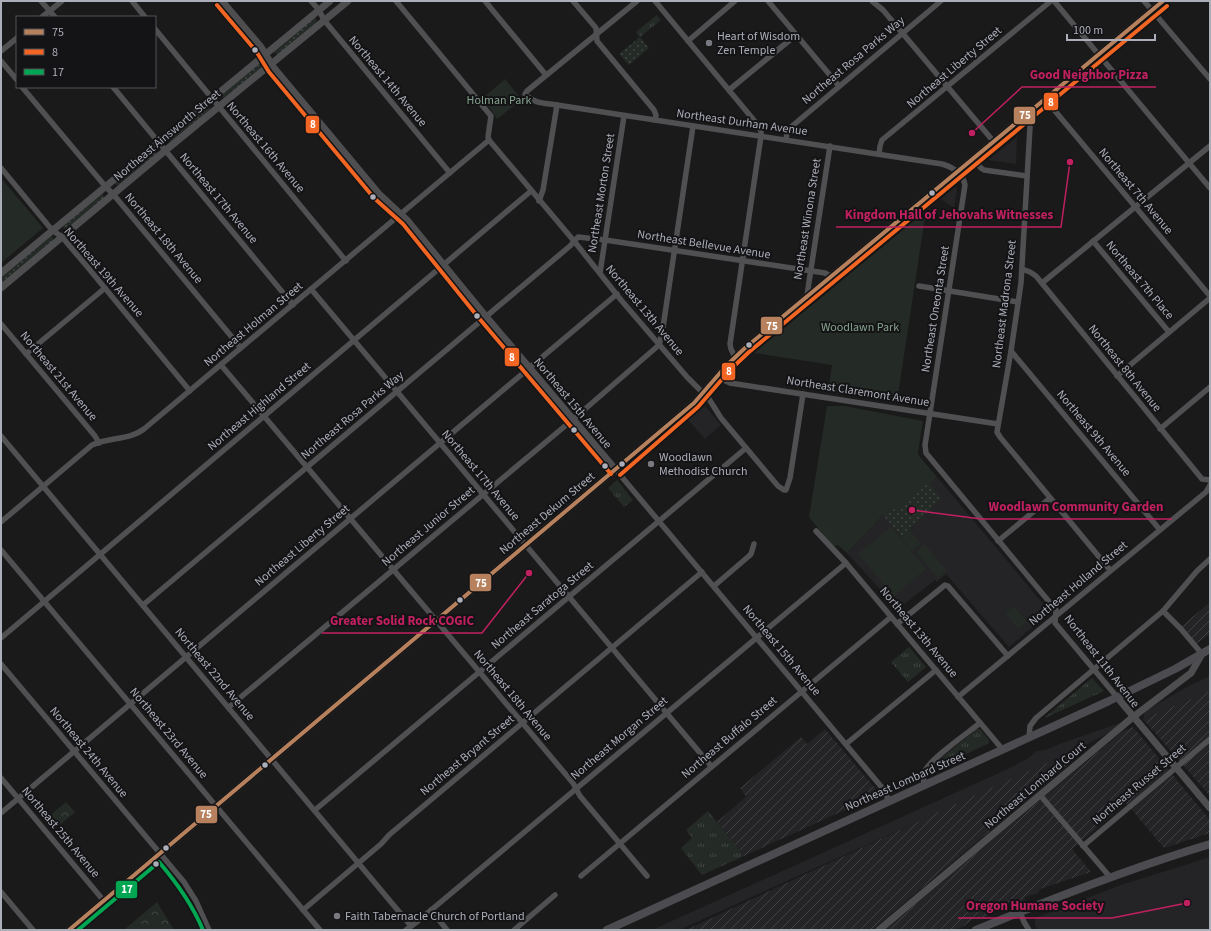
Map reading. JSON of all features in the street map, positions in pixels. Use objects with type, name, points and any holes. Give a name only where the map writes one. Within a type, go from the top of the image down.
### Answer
[{"type":"main road","name":"Northeast Lombard Street","points":[[607,930],[1117,697],[1162,676],[1210,649]]},
{"type":"main road","points":[[976,930],[1110,877],[1151,862],[1210,844]]},
{"type":"street","points":[[42,1],[54,16]]},
{"type":"street","points":[[43,16],[62,1]]},
{"type":"street","points":[[132,1],[144,16]]},
{"type":"street","name":"Northeast 15th Avenue","points":[[222,1],[261,47],[271,63],[379,194],[406,220],[443,266],[802,691],[884,790],[889,801]]},
{"type":"street","name":"Northeast 14th Avenue","points":[[311,1],[319,10],[324,20],[450,173]]},
{"type":"street","name":"Northeast Ainsworth Street","points":[[1,273],[330,1]]},
{"type":"street","name":"Northeast Ainsworth Street","points":[[1,288],[271,63],[348,1]]},
{"type":"street","points":[[396,1],[491,116],[488,137],[489,140]]},
{"type":"street","points":[[485,1],[546,75],[637,1]]},
{"type":"street","points":[[573,1],[596,28],[598,41],[654,110],[656,115],[655,120]]},
{"type":"street","points":[[655,1],[757,124],[762,136],[730,344],[735,357]]},
{"type":"street","points":[[688,40],[735,1]]},
{"type":"street","points":[[768,1],[839,86]]},
{"type":"street","points":[[872,1],[883,10],[994,142]]},
{"type":"street","name":"Northeast Rosa Parks Way","points":[[786,140],[787,132],[790,127],[941,1]]},
{"type":"street","points":[[1052,1],[1210,188]]},
{"type":"street","name":"Northeast Liberty Street","points":[[879,154],[882,140],[1052,1]]},
{"type":"street","points":[[1144,1],[1210,79]]},
{"type":"street","name":"Northeast Dekum Street","points":[[69,930],[694,403],[735,357],[1163,1]]},
{"type":"street","name":"Northeast 16th Avenue","points":[[156,30],[346,261]]},
{"type":"street","points":[[729,90],[796,35]]},
{"type":"street","points":[[1,51],[16,39]]},
{"type":"street","points":[[1,61],[16,79]]},
{"type":"street","name":"Northeast Durham Avenue","points":[[546,75],[527,91],[525,94],[529,99],[533,101],[624,116],[942,164],[951,167],[958,172]]},
{"type":"street","name":"Northeast 18th Avenue","points":[[23,88],[241,348]]},
{"type":"street","name":"Northeast 17th Avenue","points":[[114,88],[293,305]]},
{"type":"street","name":"Northeast 7th Avenue","points":[[1045,99],[1210,297]]},
{"type":"street","points":[[539,200],[543,190],[557,105]]},
{"type":"street","name":"Northeast Morton Street","points":[[600,273],[624,116]]},
{"type":"street","name":"Northeast Madrona Street","points":[[998,424],[1011,351],[1022,269],[1030,127],[1024,117]]},
{"type":"street","points":[[659,345],[693,126]]},
{"type":"street","name":"Northeast Holman Street","points":[[1,522],[92,445],[138,434],[489,140]]},
{"type":"street","name":"Northeast 13th Avenue","points":[[489,140],[659,345],[703,393],[721,418],[781,489],[786,490],[790,478],[803,394]]},
{"type":"street","name":"Northeast Winona Street","points":[[807,296],[830,146]]},
{"type":"street","points":[[1042,283],[1210,146]]},
{"type":"street","points":[[973,159],[984,170],[1027,176]]},
{"type":"street","name":"Northeast 19th Avenue","points":[[1,168],[52,230],[62,237],[190,391]]},
{"type":"street","name":"Northeast Oneonta Street","points":[[925,450],[964,185],[964,181],[958,172]]},
{"type":"street","name":"Northeast Highland Street","points":[[1,638],[531,191]]},
{"type":"street","name":"Northeast Bellevue Avenue","points":[[574,241],[580,237],[605,240],[825,273],[832,276]]},
{"type":"street","name":"Northeast Rosa Parks Way","points":[[143,605],[486,317],[574,241]]},
{"type":"street","name":"Northeast 7th Place","points":[[1093,241],[1169,332]]},
{"type":"street","name":"Northeast 8th Avenue","points":[[1022,269],[1033,273],[1042,283],[1160,429],[1202,478],[1210,480]]},
{"type":"street","points":[[919,286],[1018,302]]},
{"type":"street","points":[[26,354],[105,288]]},
{"type":"street","name":"Northeast 17th Avenue","points":[[312,289],[712,766]]},
{"type":"street","name":"Northeast Liberty Street","points":[[1,813],[617,294]]},
{"type":"street","points":[[1117,376],[1210,297]]},
{"type":"street","name":"Northeast 21st Avenue","points":[[1,324],[95,436],[99,443]]},
{"type":"street","name":"Northeast Junior Street","points":[[229,708],[659,345]]},
{"type":"street","name":"Northeast 9th Avenue","points":[[1011,351],[1160,530]]},
{"type":"street","name":"Northeast 18th Avenue","points":[[221,365],[308,466],[523,723],[573,783],[580,796],[647,876]]},
{"type":"street","name":"Northeast Claremont Avenue","points":[[716,377],[730,383],[998,424]]},
{"type":"street","points":[[1160,429],[1210,387]]},
{"type":"street","points":[[998,424],[998,434],[1110,570]]},
{"type":"street","name":"Northeast 22nd Avenue","points":[[1,436],[411,926]]},
{"type":"street","name":"Northeast Saratoga Street","points":[[315,810],[746,448]]},
{"type":"street","name":"Northeast 11th Avenue","points":[[925,450],[927,455],[1056,610],[1055,623],[1210,808]]},
{"type":"street","name":"Northeast Holland Street","points":[[958,697],[1206,492],[1210,485]]},
{"type":"street","points":[[998,541],[1050,498]]},
{"type":"street","name":"Northeast 13th Avenue","points":[[816,531],[846,563],[1003,750]]},
{"type":"street","points":[[714,586],[749,556],[754,544]]},
{"type":"street","name":"Northeast 23rd Avenue","points":[[1,550],[320,930]]},
{"type":"street","points":[[1029,738],[1030,726],[1036,718],[1164,611],[1197,571],[1210,560]]},
{"type":"street","name":"Northeast Morgan Street","points":[[406,930],[846,563]]},
{"type":"street","name":"Northeast Bryant Street","points":[[303,910],[381,844],[395,830],[702,572]]},
{"type":"street","points":[[897,624],[945,585],[951,588],[1008,656]]},
{"type":"street","points":[[1164,611],[1202,654]]},
{"type":"street","name":"Northeast Buffalo Street","points":[[581,876],[891,617]]},
{"type":"street","name":"Northeast Lombard Court","points":[[879,930],[1133,717],[1191,673],[1202,654]]},
{"type":"street","name":"Northeast 24th Avenue","points":[[1,664],[160,854]]},
{"type":"street","points":[[846,744],[936,670]]},
{"type":"street","points":[[924,786],[923,774],[928,767],[941,754],[980,723]]},
{"type":"street","name":"Northeast Russet Street","points":[[1083,846],[1210,739]]},
{"type":"street","name":"Northeast 25th Avenue","points":[[1,778],[104,901]]},
{"type":"street","points":[[1040,795],[1110,877]]},
{"type":"street","points":[[160,854],[190,891],[209,930]]},
{"type":"street","points":[[1,892],[33,930]]},
{"type":"street","points":[[514,930],[555,895]]},
{"type":"street","points":[[431,910],[447,930]]},
{"type":"street","points":[[1020,912],[1029,930]]},
{"type":"shaded area","points":[[1017,137],[1016,164],[988,160]]},
{"type":"shaded area","points":[[955,187],[957,188],[954,208],[941,199]]},
{"type":"shaded area","points":[[705,406],[721,425],[705,439],[688,420]]},
{"type":"shaded area","points":[[937,477],[1050,612],[1009,647],[946,574],[937,582],[935,580],[898,609],[847,553],[883,515],[921,490]]},
{"type":"shaded area","points":[[1210,602],[1210,634],[1196,644],[1182,626]]},
{"type":"shaded area","points":[[1210,676],[1210,691],[1143,719],[1145,711]]},
{"type":"shaded area","points":[[1210,691],[1210,796],[1143,719]]},
{"type":"shaded area","points":[[1120,723],[1111,732],[1067,754],[679,930],[652,930],[1010,768],[1030,757],[1036,751],[1046,750]]},
{"type":"shaded area","points":[[1133,727],[1210,820],[1210,833],[1164,848],[1126,803],[1072,849],[1091,872],[1040,889],[1037,893],[1025,897],[1025,900],[979,919],[976,916],[964,926],[954,930],[885,930],[1123,731]]},
{"type":"shaded area","points":[[825,729],[879,793],[878,795],[744,856],[717,822],[746,797],[740,788],[801,737],[807,744]]},
{"type":"shaded area","points":[[1067,754],[1073,761],[872,930],[686,930],[962,801]]},
{"type":"shaded area","points":[[1210,857],[1210,930],[1038,930],[1035,925],[1035,918],[1118,886]]},
{"type":"green space","points":[[657,15],[661,20],[640,37],[636,32]]},
{"type":"green space","points":[[313,18],[316,19],[317,22],[279,54],[274,53],[274,52]]},
{"type":"green space","points":[[640,37],[649,48],[629,65],[619,54]]},
{"type":"green space","points":[[259,62],[263,63],[264,66],[224,98],[222,97],[221,95]]},
{"type":"green space","name":"Holman Park","points":[[505,79],[524,102],[523,106],[520,101],[497,119],[483,98]]},
{"type":"green space","points":[[206,106],[209,106],[210,109],[172,142],[168,141],[167,138]]},
{"type":"green space","points":[[155,150],[158,153],[120,186],[117,186],[115,183]]},
{"type":"green space","points":[[1,178],[43,228],[1,263]]},
{"type":"green space","points":[[102,194],[104,196],[103,199],[68,228],[65,229],[63,227],[63,224]]},
{"type":"green space","name":"Woodlawn Park","points":[[926,211],[897,401],[828,391],[832,365],[754,353]]},
{"type":"green space","points":[[51,236],[53,237],[53,241],[1,285],[1,276]]},
{"type":"green space","points":[[827,406],[845,406],[923,421],[918,452],[919,456],[937,477],[910,500],[883,515],[847,553],[838,545],[834,546],[831,544],[809,517]]},
{"type":"green space","points":[[617,480],[633,500],[624,507],[608,488]]},
{"type":"green space","points":[[929,483],[941,498],[931,508],[932,509],[909,528],[910,530],[902,537],[883,515],[902,505]]},
{"type":"green space","points":[[891,527],[926,569],[894,596],[858,554]]},
{"type":"green space","points":[[910,530],[921,544],[912,551],[901,538]]},
{"type":"green space","points":[[924,544],[947,571],[938,578],[916,552]]},
{"type":"green space","points":[[1014,606],[1027,622],[1018,629],[1005,613]]},
{"type":"green space","points":[[909,647],[926,667],[908,682],[891,662]]},
{"type":"green space","points":[[1092,678],[1104,691],[1044,718]]},
{"type":"green space","points":[[977,729],[980,729],[989,740],[989,743],[939,767],[933,768],[935,763]]},
{"type":"green space","points":[[66,802],[75,812],[55,829],[46,819]]},
{"type":"green space","points":[[708,811],[744,856],[702,875],[681,848],[692,838],[686,830]]},
{"type":"green space","points":[[157,902],[174,930],[124,930]]},
{"type":"transit line","name":"75","points":[[69,930],[694,403],[726,366],[745,348],[1163,1]]},
{"type":"transit line","name":"8","points":[[217,5],[256,51],[269,72],[374,198],[403,224],[478,317],[611,474]]},
{"type":"transit line","name":"8","points":[[620,475],[698,407],[730,370],[749,352],[1167,6]]},
{"type":"transit line","name":"17","points":[[78,930],[159,862],[184,894],[203,930]]},
{"type":"place","name":"Heart of Wisdom Zen Temple","points":[[709,43]]},
{"type":"place","name":"Good Neighbor Pizza","points":[[972,133]]},
{"type":"place","name":"Kingdom Hall of Jehovahs Witnesses","points":[[1070,162]]},
{"type":"place","name":"Woodlawn Methodist Church","points":[[651,464]]},
{"type":"place","name":"Woodlawn Community Garden","points":[[912,510]]},
{"type":"place","name":"Greater Solid Rock COGIC","points":[[529,573]]},
{"type":"place","name":"Oregon Humane Society","points":[[1187,903]]},
{"type":"place","name":"Faith Tabernacle Church of Portland","points":[[337,916]]}]
